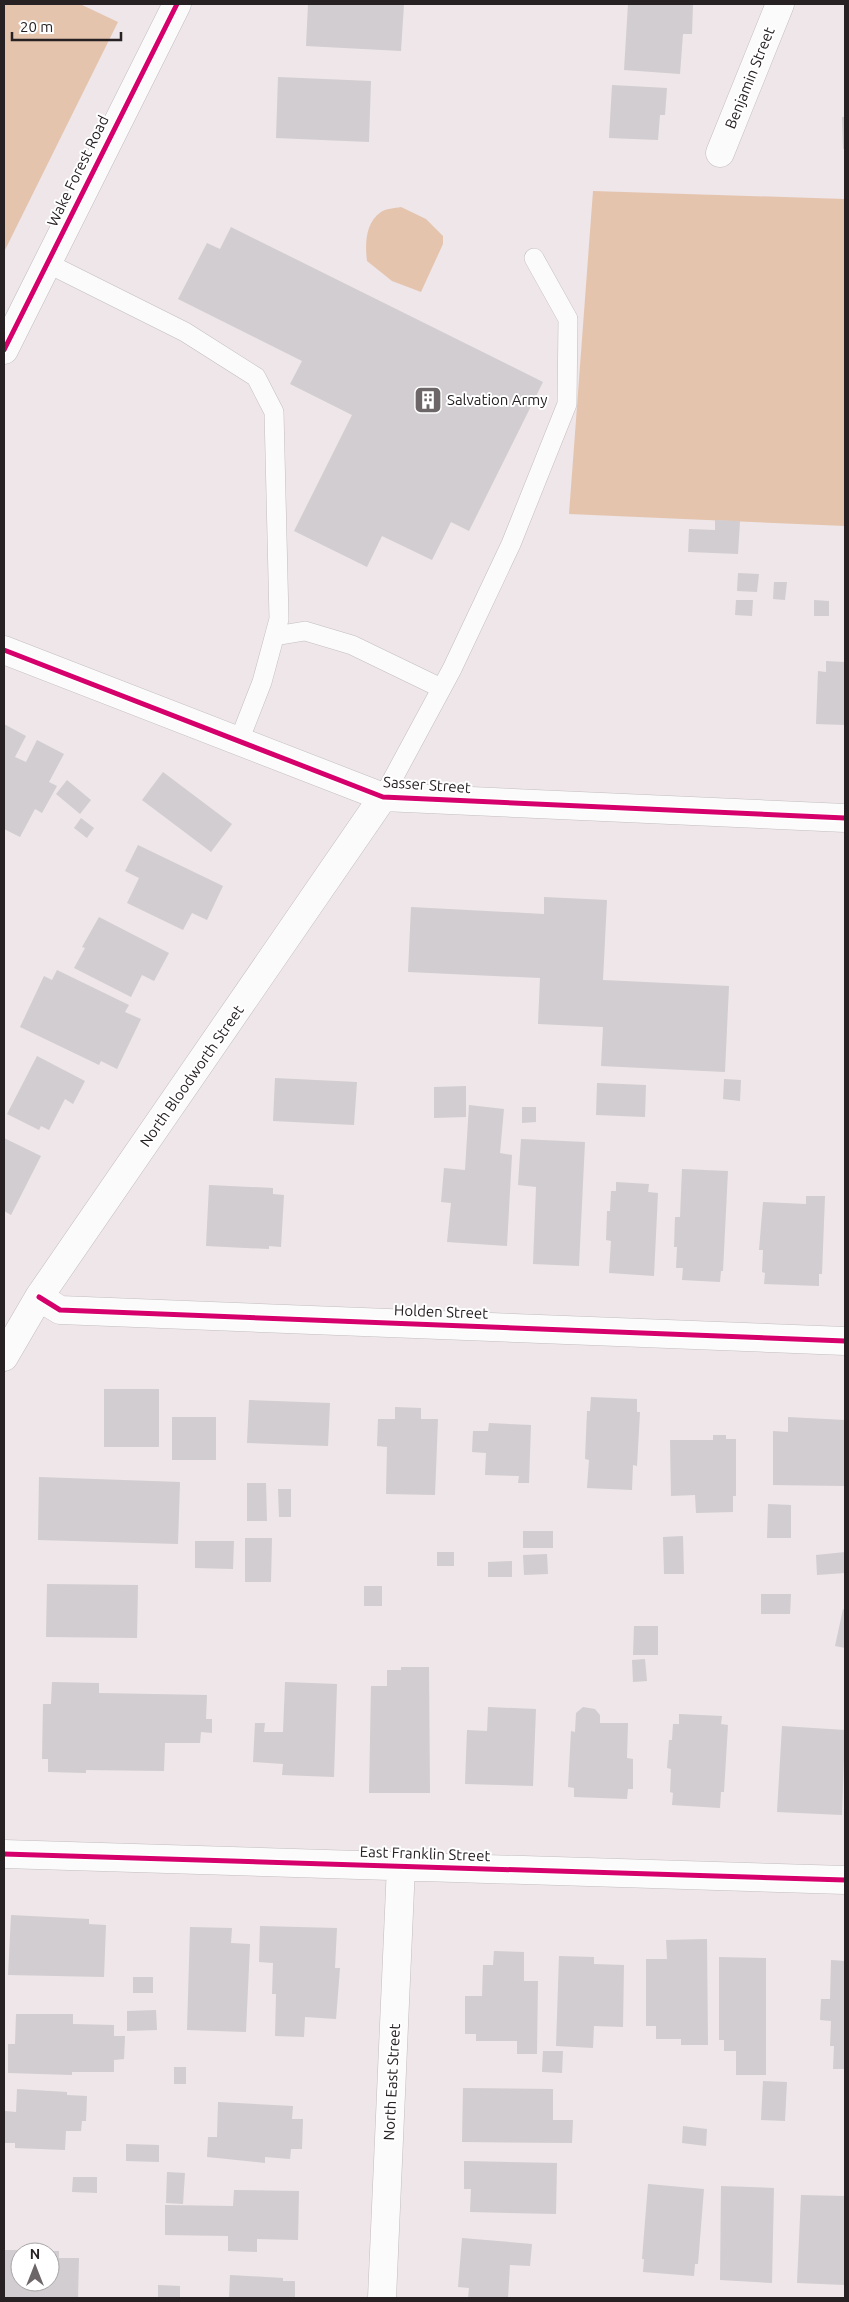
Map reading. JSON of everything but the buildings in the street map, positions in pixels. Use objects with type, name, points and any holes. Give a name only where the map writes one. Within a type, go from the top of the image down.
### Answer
[{"type":"street","name":"Wake Forest Road","points":[[4,350],[177,4]]},
{"type":"street","name":"Benjamin Street","points":[[720,153],[780,4]]},
{"type":"street","name":"Sasser Street","points":[[4,650],[383,797],[845,818]]},
{"type":"street","name":"North Bloodworth Street","points":[[4,1357],[39,1297],[383,797]]},
{"type":"street","name":"Holden Street","points":[[39,1297],[60,1310],[845,1341]]},
{"type":"street","name":"East Franklin Street","points":[[4,1854],[845,1880]]},
{"type":"street","name":"North East Street","points":[[382,2298],[402,1866]]},
{"type":"lane","points":[[383,797],[441,688],[510,544],[567,404],[568,319],[534,258]]},
{"type":"lane","points":[[47,262],[185,332],[256,377],[274,412],[279,619],[262,682],[239,741]]},
{"type":"lane","points":[[275,636],[305,631],[352,645],[441,688]]},
{"type":"shaded area","points":[[4,4],[80,4],[118,22],[4,252]]},
{"type":"shaded area","points":[[593,191],[845,199],[845,526],[569,514]]},
{"type":"shaded area","points":[[401,207],[426,219],[443,236],[443,244],[421,292],[392,281],[367,261],[366,241],[372,222],[383,211]]},
{"type":"cycle path","points":[[4,350],[177,4]]},
{"type":"cycle path","points":[[4,650],[383,797],[845,818]]},
{"type":"cycle path","points":[[39,1297],[60,1310],[845,1341]]},
{"type":"cycle path","points":[[4,1854],[845,1880]]},
{"type":"place","name":"Salvation Army","points":[[428,400]]}]
